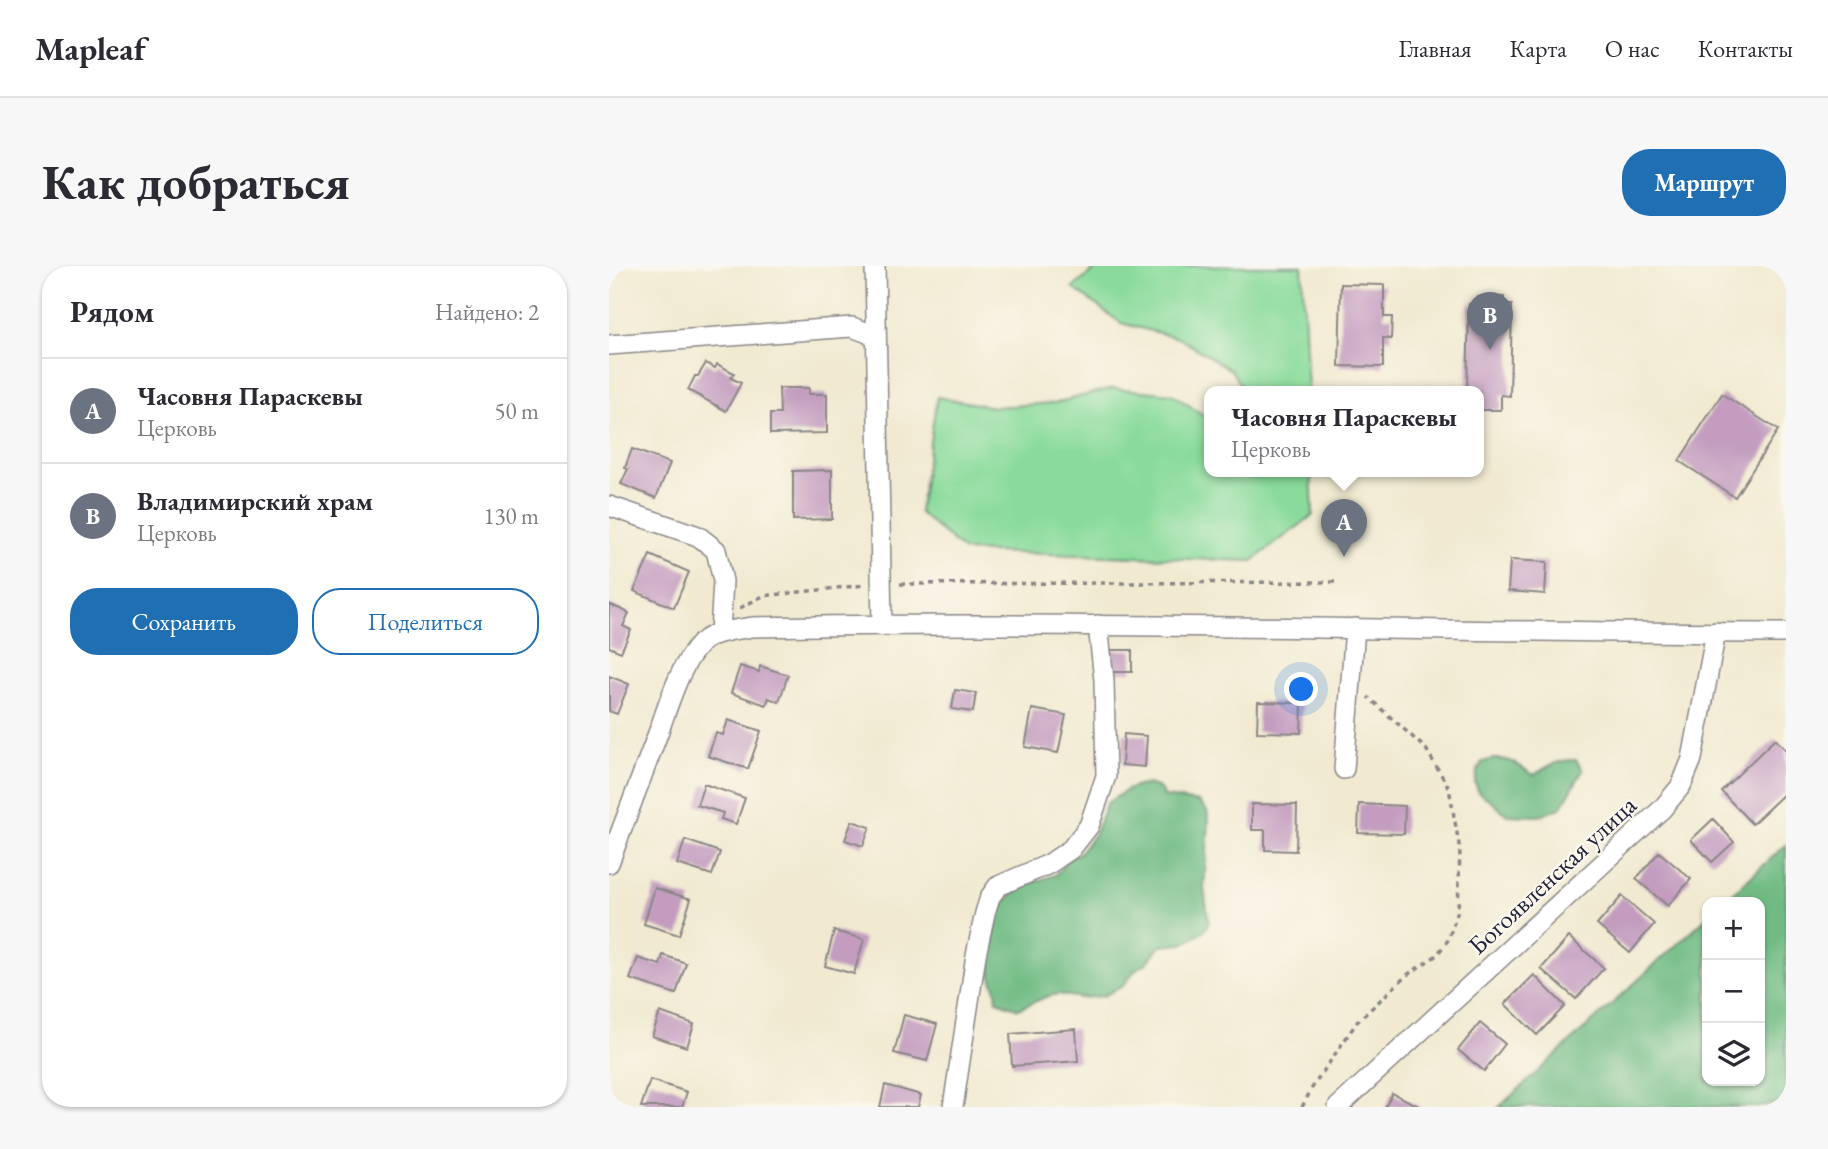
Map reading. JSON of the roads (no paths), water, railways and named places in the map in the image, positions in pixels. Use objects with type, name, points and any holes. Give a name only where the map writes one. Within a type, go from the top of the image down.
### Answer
[{"type":"street","points":[[875,266],[882,624]]},
{"type":"street","points":[[609,345],[852,327],[876,336]]},
{"type":"street","points":[[609,506],[698,536],[716,550],[723,581],[720,626]]},
{"type":"street","points":[[609,863],[672,695],[687,664],[702,642],[720,626],[1098,625],[1786,633]]},
{"type":"street","points":[[953,1107],[976,955],[990,897],[998,886],[1049,864],[1071,849],[1089,827],[1106,776],[1104,680],[1098,625]]},
{"type":"street","points":[[1344,769],[1355,628]]},
{"type":"street","name":"Богоявленская улица","points":[[1338,1107],[1662,809],[1681,786],[1692,759],[1716,632]]},
{"type":"place","name":"Владимирский храм","points":[[1490,350]]},
{"type":"place","name":"Часовня Параскевы","points":[[1344,557]]}]
